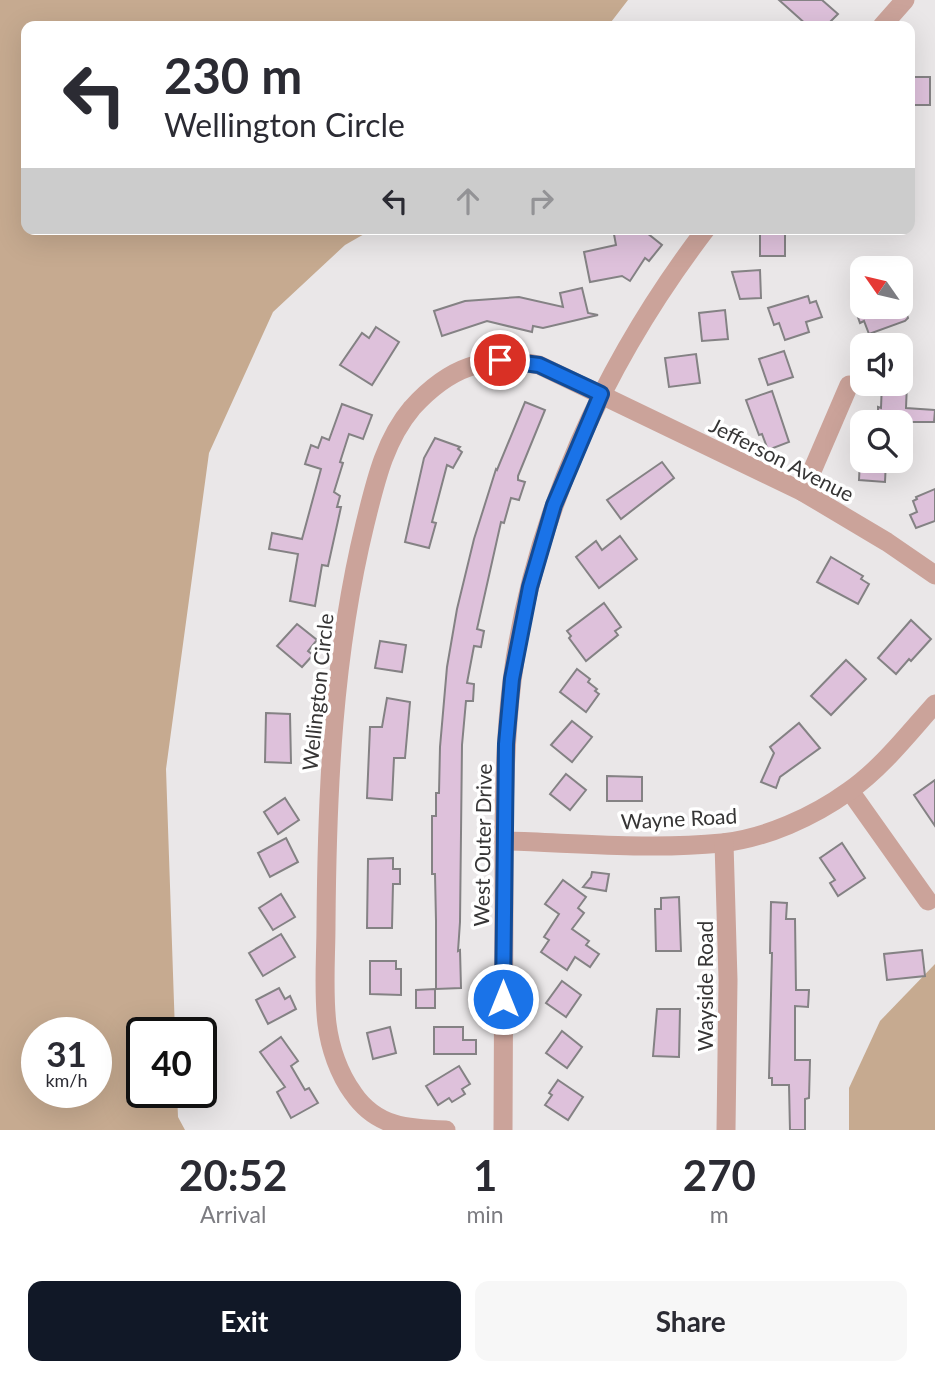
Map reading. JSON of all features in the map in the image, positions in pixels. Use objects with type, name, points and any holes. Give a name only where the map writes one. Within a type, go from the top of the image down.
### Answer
[{"type":"street","points":[[886,21],[905,0]]},
{"type":"street","name":"West Outer Drive","points":[[503,1130],[506,744],[512,679],[525,611],[561,486],[601,394],[639,324],[701,235]]},
{"type":"street","name":"Wellington Circle","points":[[446,1130],[409,1129],[386,1123],[362,1106],[351,1092],[338,1066],[327,1024],[326,864],[332,725],[357,557],[385,451],[411,410],[444,378],[484,361],[520,361],[539,365],[601,394]]},
{"type":"street","points":[[803,492],[849,385]]},
{"type":"street","name":"Jefferson Avenue","points":[[601,394],[803,492],[887,542],[935,575]]},
{"type":"street","name":"Wayne Road","points":[[504,841],[670,845],[724,843],[761,834],[809,816],[850,791],[881,763],[935,704]]},
{"type":"street","points":[[850,791],[928,901]]},
{"type":"street","name":"Wayside Road","points":[[724,843],[728,980],[726,1130]]},
{"type":"shaded area","points":[[0,0],[628,0],[612,21],[21,21],[21,235],[362,235],[345,245],[273,312],[209,453],[166,769],[174,1017],[126,1017],[126,1108],[178,1108],[178,1117],[185,1130],[0,1130]]},
{"type":"shaded area","points":[[935,964],[935,1130],[849,1130],[849,1088],[880,1021]]},
{"type":"building","points":[[779,0],[822,0],[838,14],[831,21],[802,21]]},
{"type":"building","points":[[915,77],[930,77],[930,105],[915,105]]},
{"type":"building","points":[[614,235],[650,235],[662,245],[649,261],[645,258],[630,281],[622,276],[590,282],[584,252],[616,245]]},
{"type":"building","points":[[760,235],[785,235],[785,256],[760,256]]},
{"type":"building","points":[[760,270],[761,298],[740,299],[732,272]]},
{"type":"building","points":[[582,288],[588,313],[598,315],[543,328],[533,326],[532,332],[487,321],[442,336],[434,311],[465,301],[519,297],[563,307],[560,293]]},
{"type":"building","points":[[808,296],[810,303],[816,301],[822,317],[806,322],[809,332],[785,340],[779,323],[774,325],[768,308]]},
{"type":"building","points":[[725,310],[728,339],[702,341],[699,313]]},
{"type":"building","points":[[859,319],[907,319],[872,333],[869,333],[864,321],[860,323]]},
{"type":"building","points":[[376,327],[399,342],[372,385],[340,365],[362,333],[369,338]]},
{"type":"building","points":[[784,351],[793,377],[768,385],[759,359]]},
{"type":"building","points":[[696,354],[700,383],[669,387],[665,358]]},
{"type":"building","points":[[772,391],[789,442],[768,450],[762,434],[759,435],[746,400]]},
{"type":"building","points":[[881,396],[906,396],[906,408],[935,410],[934,422],[913,422],[913,410],[878,410],[878,407],[881,408]]},
{"type":"building","points":[[525,402],[545,410],[518,476],[518,480],[525,482],[519,500],[511,498],[504,523],[501,522],[477,629],[484,631],[481,647],[474,646],[467,683],[474,684],[473,701],[466,701],[462,745],[458,951],[460,950],[461,988],[436,989],[432,816],[436,816],[436,793],[439,793],[447,667],[457,609],[474,539],[496,469]]},
{"type":"building","points":[[342,404],[372,415],[363,439],[349,434],[340,462],[343,463],[334,492],[340,496],[337,507],[341,507],[328,566],[322,565],[315,606],[290,601],[298,554],[269,549],[272,533],[302,539],[321,469],[305,464],[311,445],[318,448],[322,437],[329,440]]},
{"type":"building","points":[[435,438],[460,447],[458,449],[462,452],[453,468],[447,465],[432,522],[436,523],[429,548],[405,542],[424,458]]},
{"type":"building","points":[[662,462],[674,478],[621,519],[607,500]]},
{"type":"building","points":[[859,473],[885,473],[885,482],[859,480]]},
{"type":"building","points":[[935,489],[935,521],[916,528],[910,515],[917,512],[913,501]]},
{"type":"building","points":[[620,536],[637,559],[599,588],[576,557],[596,541],[602,550]]},
{"type":"building","points":[[831,557],[863,576],[861,579],[869,584],[858,604],[817,582]]},
{"type":"building","points":[[604,603],[621,627],[615,631],[618,635],[586,661],[567,631]]},
{"type":"building","points":[[911,620],[931,639],[896,674],[878,658]]},
{"type":"building","points":[[297,624],[317,640],[308,651],[313,655],[302,667],[277,646]]},
{"type":"building","points":[[380,641],[406,645],[402,672],[375,668]]},
{"type":"building","points":[[846,660],[866,679],[831,715],[811,696]]},
{"type":"building","points":[[577,669],[590,679],[588,682],[599,694],[586,712],[560,692]]},
{"type":"building","points":[[387,698],[410,702],[405,758],[394,758],[392,800],[367,798],[370,727],[382,727]]},
{"type":"building","points":[[266,713],[290,714],[291,763],[265,762]]},
{"type":"building","points":[[572,721],[592,737],[572,762],[551,745]]},
{"type":"building","points":[[799,723],[820,748],[780,777],[776,788],[761,782],[774,753],[770,747]]},
{"type":"building","points":[[566,774],[586,790],[570,810],[550,794]]},
{"type":"building","points":[[607,776],[642,777],[642,801],[607,801]]},
{"type":"building","points":[[935,780],[935,826],[914,795]]},
{"type":"building","points":[[285,798],[299,820],[278,834],[264,812]]},
{"type":"building","points":[[286,838],[298,862],[270,877],[258,853]]},
{"type":"building","points":[[842,843],[865,878],[838,896],[830,883],[835,880],[820,858]]},
{"type":"building","points":[[393,858],[393,869],[400,869],[400,884],[393,884],[392,928],[367,928],[368,859]]},
{"type":"building","points":[[592,872],[609,874],[606,891],[583,887]]},
{"type":"building","points":[[563,880],[586,897],[578,908],[584,913],[572,929],[589,941],[586,945],[599,954],[590,967],[575,957],[567,970],[541,952],[549,940],[544,937],[559,914],[545,904]]},
{"type":"building","points":[[281,894],[295,917],[273,930],[259,908]]},
{"type":"building","points":[[679,897],[681,951],[656,951],[655,909],[661,909],[661,898]]},
{"type":"building","points":[[771,902],[787,903],[786,919],[795,919],[796,990],[809,990],[808,1007],[795,1006],[795,1060],[810,1060],[809,1098],[805,1099],[805,1130],[790,1130],[789,1085],[772,1085],[772,1078],[769,1078]]},
{"type":"building","points":[[281,934],[295,957],[263,976],[249,953]]},
{"type":"building","points":[[922,950],[925,976],[887,980],[884,954]]},
{"type":"building","points":[[370,961],[396,961],[396,969],[401,969],[401,995],[370,994]]},
{"type":"building","points":[[562,981],[581,995],[566,1017],[546,1003]]},
{"type":"building","points":[[279,988],[285,999],[290,996],[296,1009],[268,1024],[256,1000]]},
{"type":"building","points":[[435,989],[435,1008],[416,1008],[416,990]]},
{"type":"building","points":[[657,1009],[680,1009],[679,1057],[653,1056]]},
{"type":"building","points":[[390,1027],[396,1053],[373,1059],[367,1033]]},
{"type":"building","points":[[434,1027],[463,1027],[463,1040],[476,1040],[476,1054],[434,1054]]},
{"type":"building","points":[[562,1031],[582,1047],[567,1068],[546,1053]]},
{"type":"building","points":[[281,1037],[298,1061],[291,1066],[305,1090],[309,1088],[318,1103],[291,1118],[277,1092],[285,1087],[260,1052]]},
{"type":"building","points":[[459,1066],[470,1084],[462,1089],[465,1094],[452,1102],[449,1098],[438,1105],[426,1086]]},
{"type":"building","points":[[558,1080],[583,1097],[568,1120],[545,1105]]},
{"type":"route","points":[[500,360],[539,365],[601,394],[554,505],[530,587],[512,679],[506,744],[503,999]]}]
